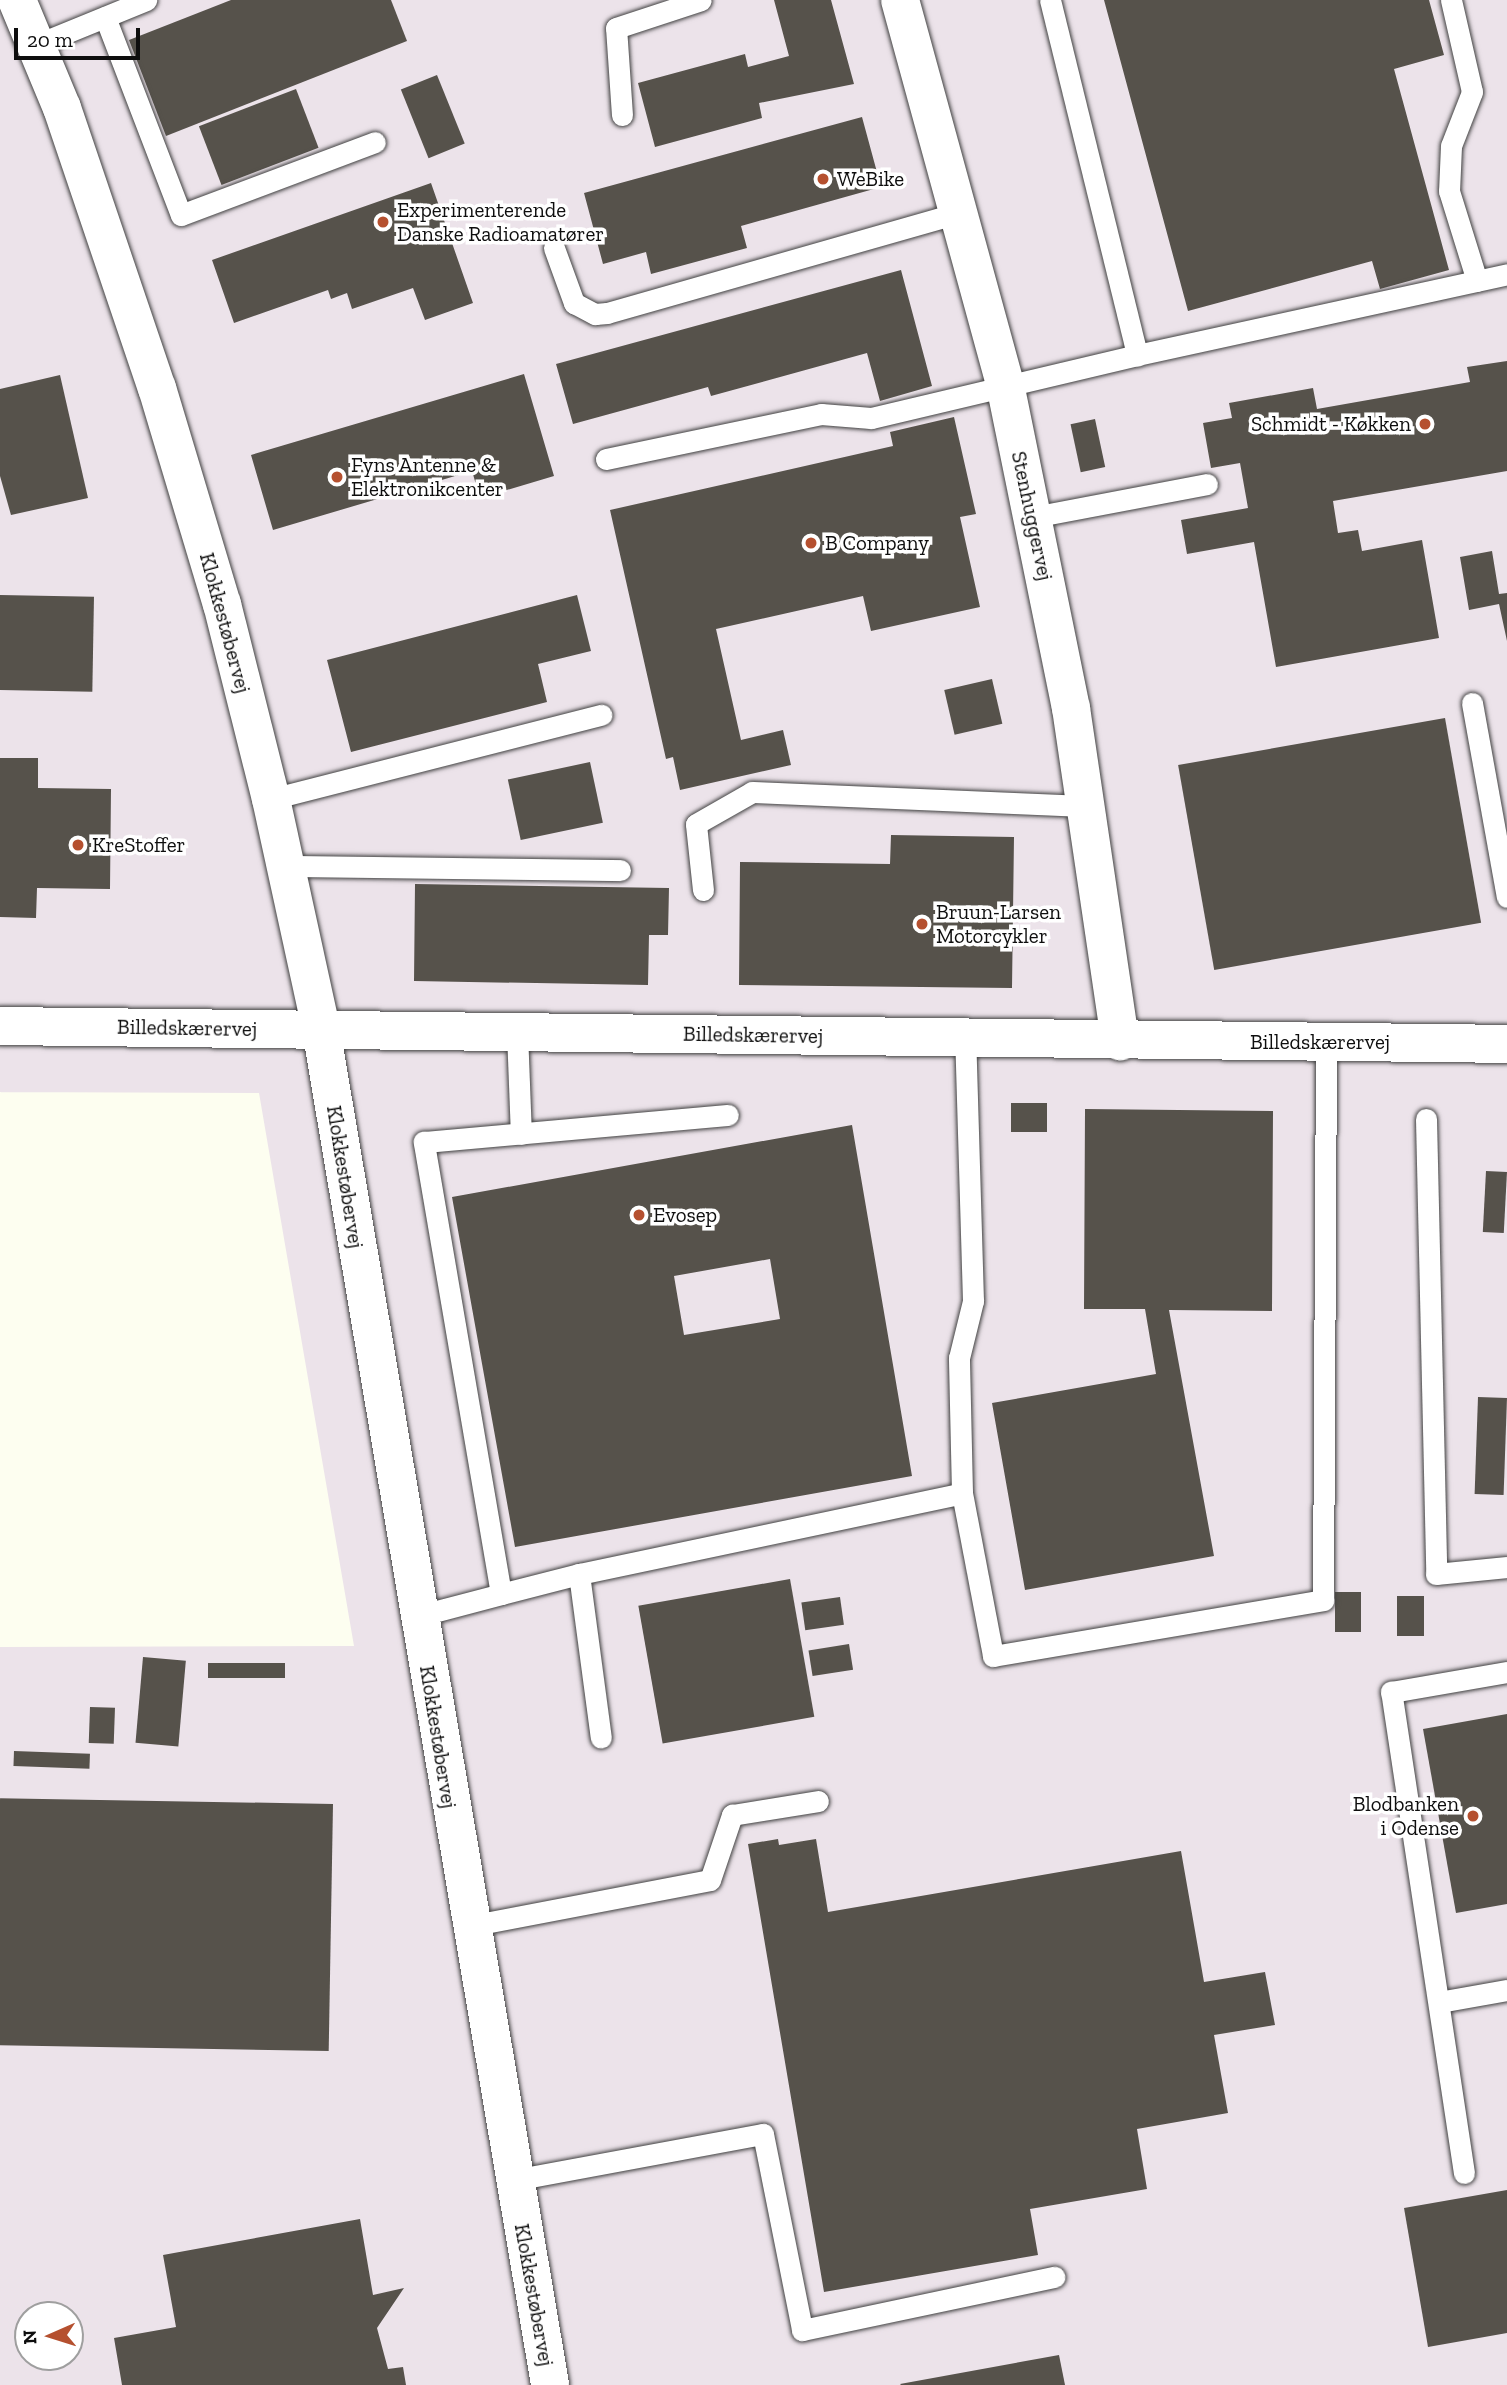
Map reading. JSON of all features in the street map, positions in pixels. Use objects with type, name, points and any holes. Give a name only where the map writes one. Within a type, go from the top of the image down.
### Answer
[{"type":"street","name":"Klokkestøbervej","points":[[17,0],[36,45],[157,388],[222,604],[271,799],[321,1029],[470,1926],[550,2385]]},
{"type":"street","name":"Stenhuggervej","points":[[900,0],[961,212],[1005,384],[1033,517],[1086,806],[1121,1041]]},
{"type":"street","name":"Billedskærervej","points":[[0,1026],[1507,1044]]},
{"type":"lane","points":[[36,45],[146,0]]},
{"type":"lane","points":[[622,115],[616,28],[701,0]]},
{"type":"lane","points":[[1050,0],[1137,355]]},
{"type":"lane","points":[[1451,0],[1472,92],[1451,146],[1449,191],[1477,281]]},
{"type":"lane","points":[[105,17],[181,215],[375,142]]},
{"type":"lane","points":[[554,248],[574,303],[595,314],[607,313],[961,212]]},
{"type":"lane","points":[[606,458],[821,414],[871,418],[1005,384],[1507,274]]},
{"type":"lane","points":[[1033,517],[1206,484]]},
{"type":"lane","points":[[1472,703],[1507,897]]},
{"type":"lane","points":[[271,799],[601,715]]},
{"type":"lane","points":[[703,890],[696,824],[752,792],[1086,806]]},
{"type":"lane","points":[[285,866],[620,870]]},
{"type":"lane","points":[[517,1032],[521,1134]]},
{"type":"lane","points":[[965,1039],[973,1301],[959,1358],[962,1493],[993,1656],[1323,1600],[1326,1042]]},
{"type":"lane","points":[[500,1594],[424,1142],[728,1115]]},
{"type":"lane","points":[[1426,1119],[1436,1574],[1507,1567]]},
{"type":"lane","points":[[418,1616],[579,1574],[962,1493]]},
{"type":"lane","points":[[579,1574],[601,1738]]},
{"type":"lane","points":[[1464,2173],[1391,1692],[1507,1672]]},
{"type":"lane","points":[[470,1926],[710,1880],[732,1815],[818,1801]]},
{"type":"lane","points":[[1439,2002],[1507,1990]]},
{"type":"lane","points":[[514,2180],[763,2134],[802,2330],[1054,2277]]},
{"type":"shaded area","points":[[0,0],[1507,0],[1507,2385],[0,2385],[0,1647],[354,1646],[259,1093],[0,1092]]},
{"type":"building","points":[[231,0],[391,0],[407,41],[166,136],[129,40]]},
{"type":"building","points":[[774,0],[831,0],[854,84],[759,103],[762,118],[655,147],[638,83],[745,54],[748,67],[789,56]]},
{"type":"building","points":[[1104,0],[1429,0],[1444,55],[1394,69],[1449,270],[1380,289],[1372,261],[1188,311]]},
{"type":"building","points":[[437,75],[465,144],[429,158],[401,90]]},
{"type":"building","points":[[296,89],[319,148],[221,185],[199,126]]},
{"type":"building","points":[[862,117],[881,187],[741,226],[747,248],[651,274],[646,252],[603,264],[584,193]]},
{"type":"building","name":"Experimenterende Danske Radioamatører","points":[[431,183],[473,303],[425,320],[413,288],[352,309],[347,293],[331,299],[328,290],[234,323],[212,260]]},
{"type":"building","points":[[901,270],[932,386],[880,401],[867,353],[711,396],[708,387],[573,424],[556,364]]},
{"type":"building","points":[[1507,361],[1507,471],[1333,501],[1338,533],[1358,530],[1362,551],[1422,540],[1439,638],[1276,667],[1254,542],[1187,554],[1181,520],[1248,508],[1240,463],[1211,468],[1203,423],[1232,418],[1229,403],[1313,388],[1317,409],[1470,382],[1467,367]]},
{"type":"building","points":[[524,374],[554,476],[480,498],[472,471],[273,530],[251,455]]},
{"type":"building","points":[[60,375],[88,498],[11,515],[0,476],[0,389]]},
{"type":"building","points":[[954,417],[976,514],[960,517],[980,607],[871,631],[863,596],[716,629],[741,740],[783,730],[791,765],[680,790],[673,757],[666,759],[610,510],[893,446],[890,432]]},
{"type":"building","points":[[1095,419],[1105,467],[1081,472],[1071,424]]},
{"type":"building","points":[[1492,551],[1499,594],[1507,593],[1507,641],[1499,604],[1469,610],[1460,557]]},
{"type":"building","points":[[0,595],[94,597],[92,692],[0,690]]},
{"type":"building","points":[[577,595],[591,651],[538,664],[547,702],[351,752],[327,660]]},
{"type":"building","points":[[992,679],[1002,724],[955,735],[944,690]]},
{"type":"building","points":[[1445,718],[1481,923],[1214,970],[1178,765]]},
{"type":"building","points":[[0,758],[38,758],[38,788],[111,789],[110,889],[37,888],[36,918],[0,917]]},
{"type":"building","points":[[590,762],[603,823],[521,840],[508,779]]},
{"type":"building","points":[[891,835],[1014,837],[1012,988],[739,985],[740,862],[890,864]]},
{"type":"building","points":[[415,884],[669,888],[668,935],[649,935],[648,985],[414,981]]},
{"type":"building","points":[[1011,1103],[1047,1103],[1047,1132],[1011,1132]]},
{"type":"building","points":[[1085,1109],[1273,1111],[1272,1311],[1169,1310],[1214,1556],[1025,1590],[992,1403],[1156,1374],[1145,1309],[1084,1309]]},
{"type":"building","points":[[852,1125],[912,1476],[515,1547],[452,1197]],"holes":[[[770,1259],[780,1319],[684,1335],[674,1276]]]},
{"type":"building","points":[[1486,1171],[1507,1172],[1504,1233],[1483,1232]]},
{"type":"building","points":[[1478,1397],[1507,1398],[1504,1495],[1475,1494]]},
{"type":"building","points":[[790,1579],[814,1717],[663,1744],[638,1606]]},
{"type":"building","points":[[1335,1592],[1361,1592],[1361,1632],[1335,1632]]},
{"type":"building","points":[[1397,1596],[1424,1596],[1424,1636],[1397,1636]]},
{"type":"building","points":[[840,1597],[844,1625],[805,1630],[801,1602]]},
{"type":"building","points":[[849,1644],[853,1670],[813,1676],[809,1650]]},
{"type":"building","points":[[143,1657],[186,1661],[178,1746],[136,1743]]},
{"type":"building","points":[[208,1663],[285,1663],[285,1678],[208,1678]]},
{"type":"building","points":[[90,1707],[115,1708],[114,1744],[89,1743]]},
{"type":"building","name":"Blodbanken i Odense","points":[[1507,1714],[1507,1904],[1456,1913],[1423,1729]]},
{"type":"building","points":[[14,1751],[90,1754],[89,1769],[13,1766]]},
{"type":"building","points":[[0,1798],[333,1804],[329,2051],[0,2045]]},
{"type":"building","points":[[778,1839],[779,1845],[816,1839],[828,1912],[1181,1851],[1204,1982],[1265,1972],[1275,2025],[1214,2035],[1228,2113],[1137,2129],[1147,2189],[1030,2209],[1038,2255],[824,2292],[748,1844]]},
{"type":"building","points":[[1507,2190],[1507,2333],[1428,2347],[1404,2208]]},
{"type":"building","points":[[360,2219],[373,2295],[404,2288],[377,2328],[388,2369],[403,2367],[406,2385],[122,2385],[114,2338],[176,2327],[163,2255]]},
{"type":"building","points":[[1059,2355],[1065,2385],[900,2384]]},
{"type":"place","name":"WeBike","points":[[823,179]]},
{"type":"place","name":"Experimenterende Danske Radioamatører","points":[[383,222]]},
{"type":"place","name":"Schmidt - Køkken","points":[[1425,424]]},
{"type":"place","name":"Fyns Antenne & Elektronikcenter","points":[[337,477]]},
{"type":"place","name":"B Company","points":[[811,543]]},
{"type":"place","name":"KreStoffer","points":[[78,845]]},
{"type":"place","name":"Bruun-Larsen Motorcykler","points":[[922,924]]},
{"type":"place","name":"Evosep","points":[[639,1215]]},
{"type":"place","name":"Blodbanken i Odense","points":[[1473,1816]]}]
